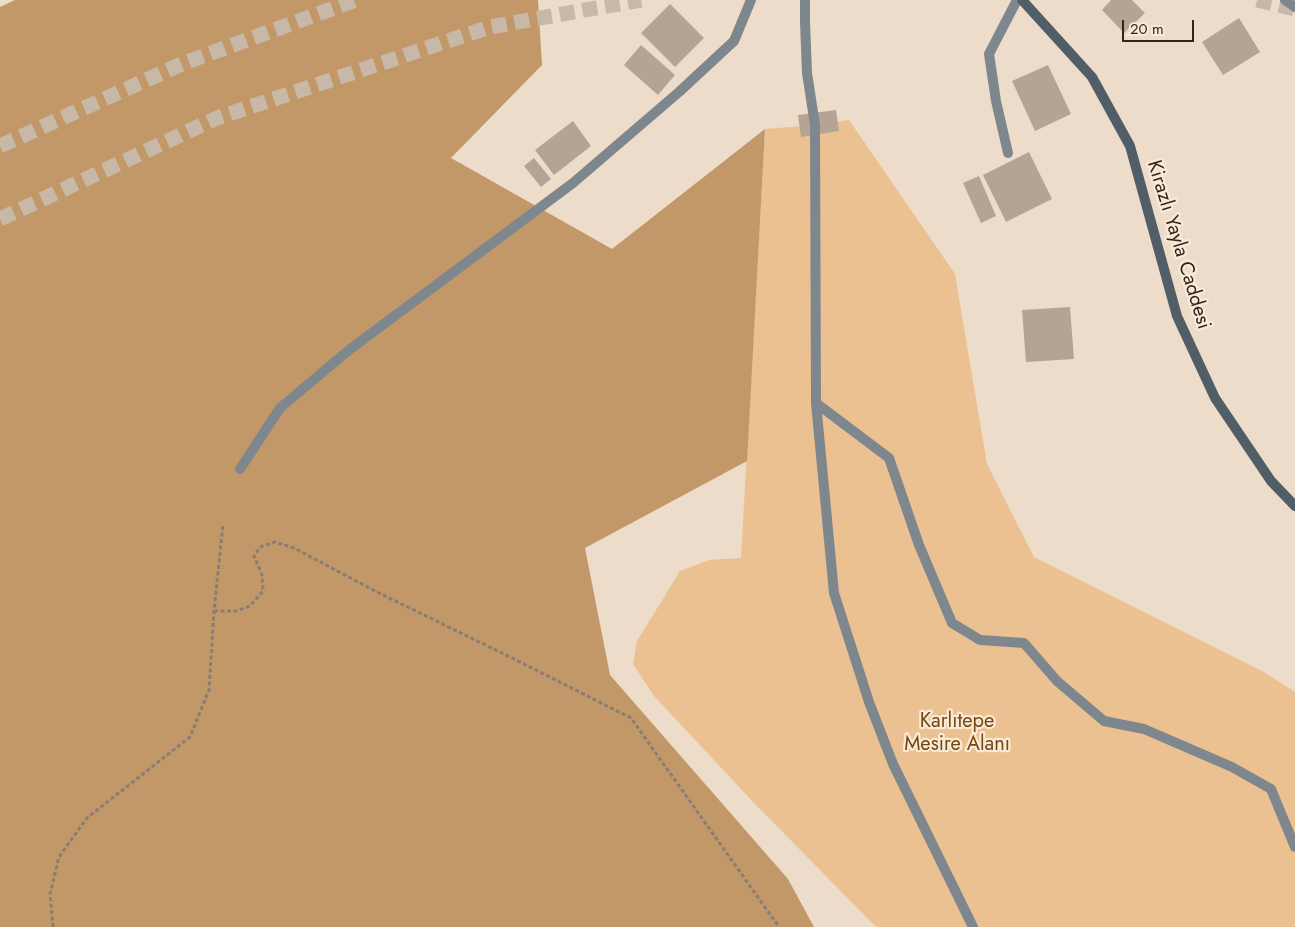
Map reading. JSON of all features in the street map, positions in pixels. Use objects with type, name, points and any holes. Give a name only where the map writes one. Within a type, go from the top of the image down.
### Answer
[{"type":"main road","name":"Kirazlı Yayla Caddesi","points":[[1022,0],[1092,77],[1130,146],[1177,316],[1215,398],[1271,481],[1295,506]]},
{"type":"street","points":[[240,469],[280,408],[349,350],[573,183],[707,67],[734,42],[751,0]]},
{"type":"street","points":[[805,0],[807,73],[815,125],[816,403],[834,593],[869,702],[893,764],[973,927]]},
{"type":"street","points":[[1008,153],[996,101],[989,54],[1017,0]]},
{"type":"street","points":[[1285,0],[1295,7]]},
{"type":"street","points":[[816,403],[889,458],[919,545],[952,623],[980,640],[1024,643],[1057,681],[1104,720],[1144,729],[1232,767],[1271,789],[1295,847]]},
{"type":"path","points":[[53,927],[50,894],[59,857],[64,849],[87,818],[190,737],[209,690],[214,611],[224,524]]},
{"type":"path","points":[[214,611],[236,611],[250,606],[263,590],[262,575],[254,556],[260,547],[275,542],[294,548],[376,592],[631,718],[779,927]]},
{"type":"green space","name":"Karlıtepe Mesire Alanı","points":[[849,120],[955,274],[987,464],[1034,557],[1262,671],[1295,692],[1295,927],[876,927],[756,805],[654,696],[633,664],[637,641],[680,571],[709,560],[741,558],[765,129]]},
{"type":"shaded area","points":[[15,0],[538,0],[542,65],[451,158],[612,249],[765,129],[747,461],[585,548],[610,675],[788,879],[814,927],[0,927],[0,7]]},
{"type":"building","points":[[1111,0],[1132,0],[1145,13],[1124,33],[1102,10]]},
{"type":"building","points":[[670,4],[704,38],[675,67],[641,33]]},
{"type":"building","points":[[1239,18],[1260,52],[1223,75],[1202,42]]},
{"type":"building","points":[[641,45],[675,75],[658,95],[624,65]]},
{"type":"building","points":[[1048,65],[1071,114],[1035,131],[1012,81]]},
{"type":"building","points":[[836,110],[839,131],[801,137],[798,115]]},
{"type":"building","points":[[573,121],[591,146],[554,175],[535,150]]},
{"type":"building","points":[[1029,152],[1052,199],[1006,222],[983,175]]},
{"type":"building","points":[[534,158],[551,179],[541,187],[524,166]]},
{"type":"building","points":[[979,176],[996,216],[981,223],[963,183]]},
{"type":"building","points":[[1070,307],[1074,359],[1026,362],[1022,310]]},
{"type":"tunnel","points":[[0,146],[184,63],[356,0]]},
{"type":"tunnel","points":[[0,219],[217,118],[490,27],[641,0]]},
{"type":"tunnel","points":[[1257,0],[1295,9]]}]
